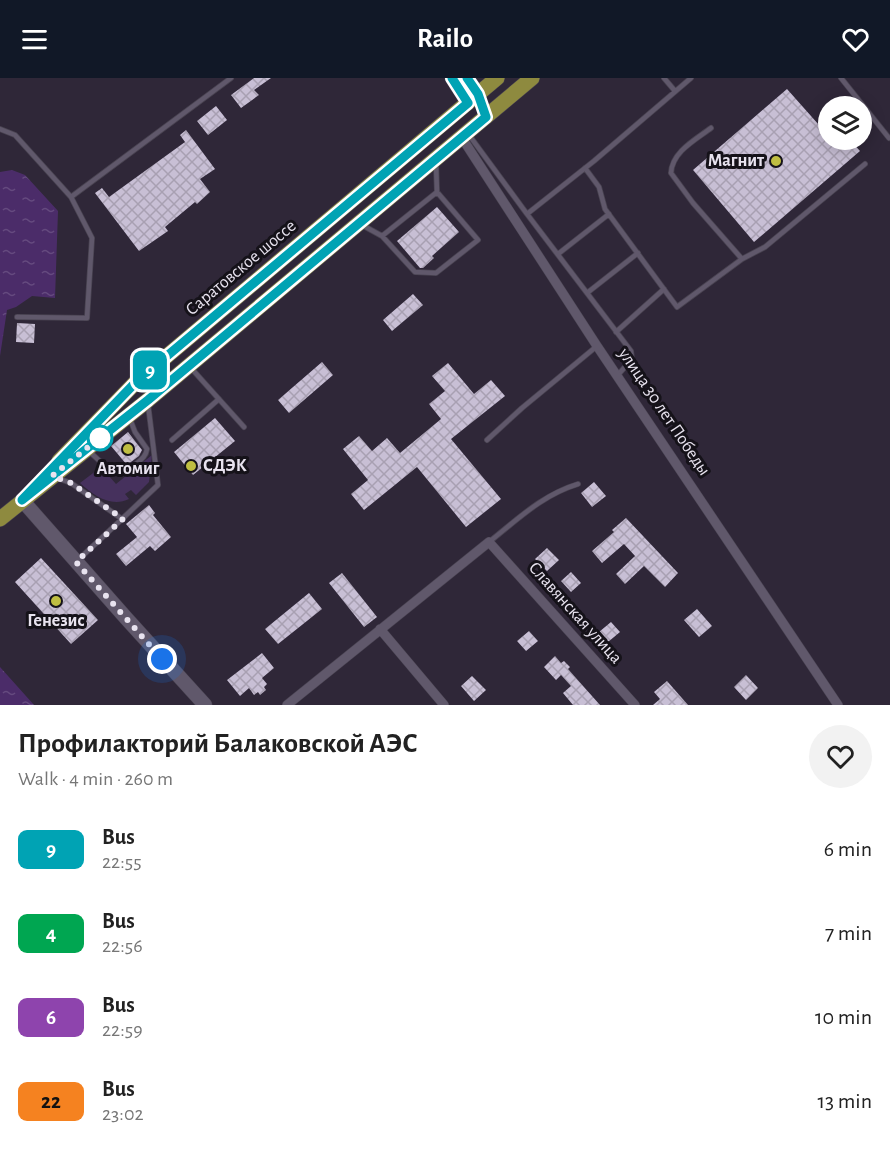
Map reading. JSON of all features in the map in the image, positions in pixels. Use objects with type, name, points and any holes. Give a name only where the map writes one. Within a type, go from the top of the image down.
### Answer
[{"type":"main road","name":"Саратовское шоссе","points":[[22,500],[52,476],[84,444],[136,382],[497,78]]},
{"type":"main road","name":"Саратовское шоссе","points":[[0,519],[84,444],[130,414],[190,366],[532,78]]},
{"type":"main road","points":[[473,99],[486,117]]},
{"type":"street","points":[[452,78],[473,99]]},
{"type":"street","points":[[467,78],[473,99]]},
{"type":"street","name":"улица 30 лет Победы","points":[[465,135],[597,346],[838,705]]},
{"type":"street","points":[[22,500],[205,705]]},
{"type":"street","points":[[287,705],[489,542]]},
{"type":"street","name":"Славянская улица","points":[[489,542],[635,705]]},
{"type":"street","points":[[380,630],[444,705]]},
{"type":"lane","points":[[71,197],[231,78]]},
{"type":"lane","points":[[664,78],[675,91]]},
{"type":"lane","points":[[527,214],[691,78]]},
{"type":"lane","points":[[841,78],[889,138]]},
{"type":"lane","points":[[711,128],[677,154],[671,173],[742,259]]},
{"type":"lane","points":[[2,132],[15,135],[71,197],[92,238],[87,318],[17,317]]},
{"type":"lane","points":[[465,135],[631,351],[632,359],[617,376]]},
{"type":"lane","points":[[360,223],[382,236],[415,272],[436,273],[478,240],[437,192],[436,160]]},
{"type":"lane","points":[[585,168],[599,187],[605,209],[677,307],[742,259],[765,247],[865,164]]},
{"type":"lane","points":[[382,236],[437,192]]},
{"type":"lane","points":[[558,254],[609,214]]},
{"type":"lane","points":[[587,292],[638,253]]},
{"type":"lane","points":[[616,332],[664,289]]},
{"type":"lane","points":[[487,440],[597,346]]},
{"type":"lane","points":[[190,366],[244,427]]},
{"type":"lane","points":[[172,440],[219,399]]},
{"type":"lane","points":[[76,562],[158,485],[148,400]]},
{"type":"lane","points":[[84,444],[110,469],[123,473],[130,470],[144,456],[147,449],[135,432],[130,414]]},
{"type":"lane","points":[[52,476],[71,483],[123,519]]},
{"type":"lane","points":[[489,542],[540,501],[559,490],[578,484]]},
{"type":"shaded area","points":[[152,455],[149,482],[136,495],[131,490],[125,494],[129,499],[109,501],[96,496],[80,483],[101,467],[116,484]]},
{"type":"water","points":[[12,170],[25,175],[58,211],[55,298],[32,296],[7,310],[0,356],[0,172]]},
{"type":"water","points":[[0,667],[34,705],[0,705]]},
{"type":"building","points":[[254,78],[271,78],[254,90],[259,95],[241,108],[231,95]]},
{"type":"building","name":"Магнит","points":[[787,89],[818,124],[818,150],[860,151],[754,242],[693,170]]},
{"type":"building","points":[[216,106],[227,120],[208,135],[197,121]]},
{"type":"building","points":[[186,130],[215,169],[200,179],[210,192],[165,227],[168,231],[139,251],[95,193],[102,188],[109,197],[185,142],[180,135]]},
{"type":"building","points":[[437,207],[459,232],[432,256],[434,258],[420,268],[397,241]]},
{"type":"building","points":[[413,294],[423,305],[392,331],[383,320]]},
{"type":"building","points":[[17,323],[35,324],[34,343],[16,342]]},
{"type":"building","points":[[322,362],[333,375],[289,413],[278,400]]},
{"type":"building","points":[[448,363],[474,394],[491,380],[505,396],[451,439],[501,499],[466,527],[417,467],[364,510],[351,494],[368,480],[343,449],[359,436],[372,451],[387,438],[400,453],[441,419],[429,404],[445,391],[432,376]]},
{"type":"building","points":[[215,418],[235,441],[193,475],[174,452]]},
{"type":"building","name":"Автомиг","points":[[128,432],[142,450],[139,456],[127,465],[111,446]]},
{"type":"building","points":[[594,482],[606,496],[592,507],[581,493]]},
{"type":"building","points":[[149,505],[155,513],[153,515],[171,537],[155,551],[150,546],[126,566],[116,554],[137,537],[126,524]]},
{"type":"building","points":[[626,518],[678,573],[665,587],[644,566],[625,584],[616,574],[635,556],[624,544],[602,563],[592,551]]},
{"type":"building","points":[[547,548],[559,560],[547,571],[535,559]]},
{"type":"building","name":"Генезис","points":[[41,558],[98,620],[71,644],[15,582]]},
{"type":"building","points":[[571,572],[581,583],[571,592],[561,581]]},
{"type":"building","points":[[342,573],[377,617],[364,627],[329,583]]},
{"type":"building","points":[[309,593],[322,609],[278,644],[265,629]]},
{"type":"building","points":[[697,609],[712,626],[699,637],[684,620]]},
{"type":"building","points":[[611,622],[620,632],[608,642],[599,632]]},
{"type":"building","points":[[529,631],[538,641],[526,651],[517,641]]},
{"type":"building","points":[[262,653],[274,668],[262,678],[267,684],[264,687],[266,690],[260,695],[258,692],[254,695],[249,688],[240,696],[227,680]]},
{"type":"building","points":[[555,656],[561,663],[564,661],[570,667],[568,669],[600,705],[573,705],[563,693],[571,686],[561,675],[556,680],[544,667]]},
{"type":"building","points":[[746,675],[758,688],[746,700],[734,687]]},
{"type":"building","points":[[472,676],[486,690],[474,701],[461,686]]},
{"type":"building","points":[[667,681],[688,705],[653,705],[660,699],[654,692]]},
{"type":"bus line","name":"9","points":[[452,78],[468,103],[136,382],[22,500],[148,400],[486,117],[478,94],[467,78]]},
{"type":"place","name":"Магнит","points":[[776,161]]},
{"type":"place","name":"Автомиг","points":[[128,449]]},
{"type":"place","name":"СДЭК","points":[[191,466]]},
{"type":"place","name":"Генезис","points":[[56,601]]},
{"type":"route","points":[[100,438],[102,436],[52,476],[71,483],[123,519],[76,562],[162,659]]}]
